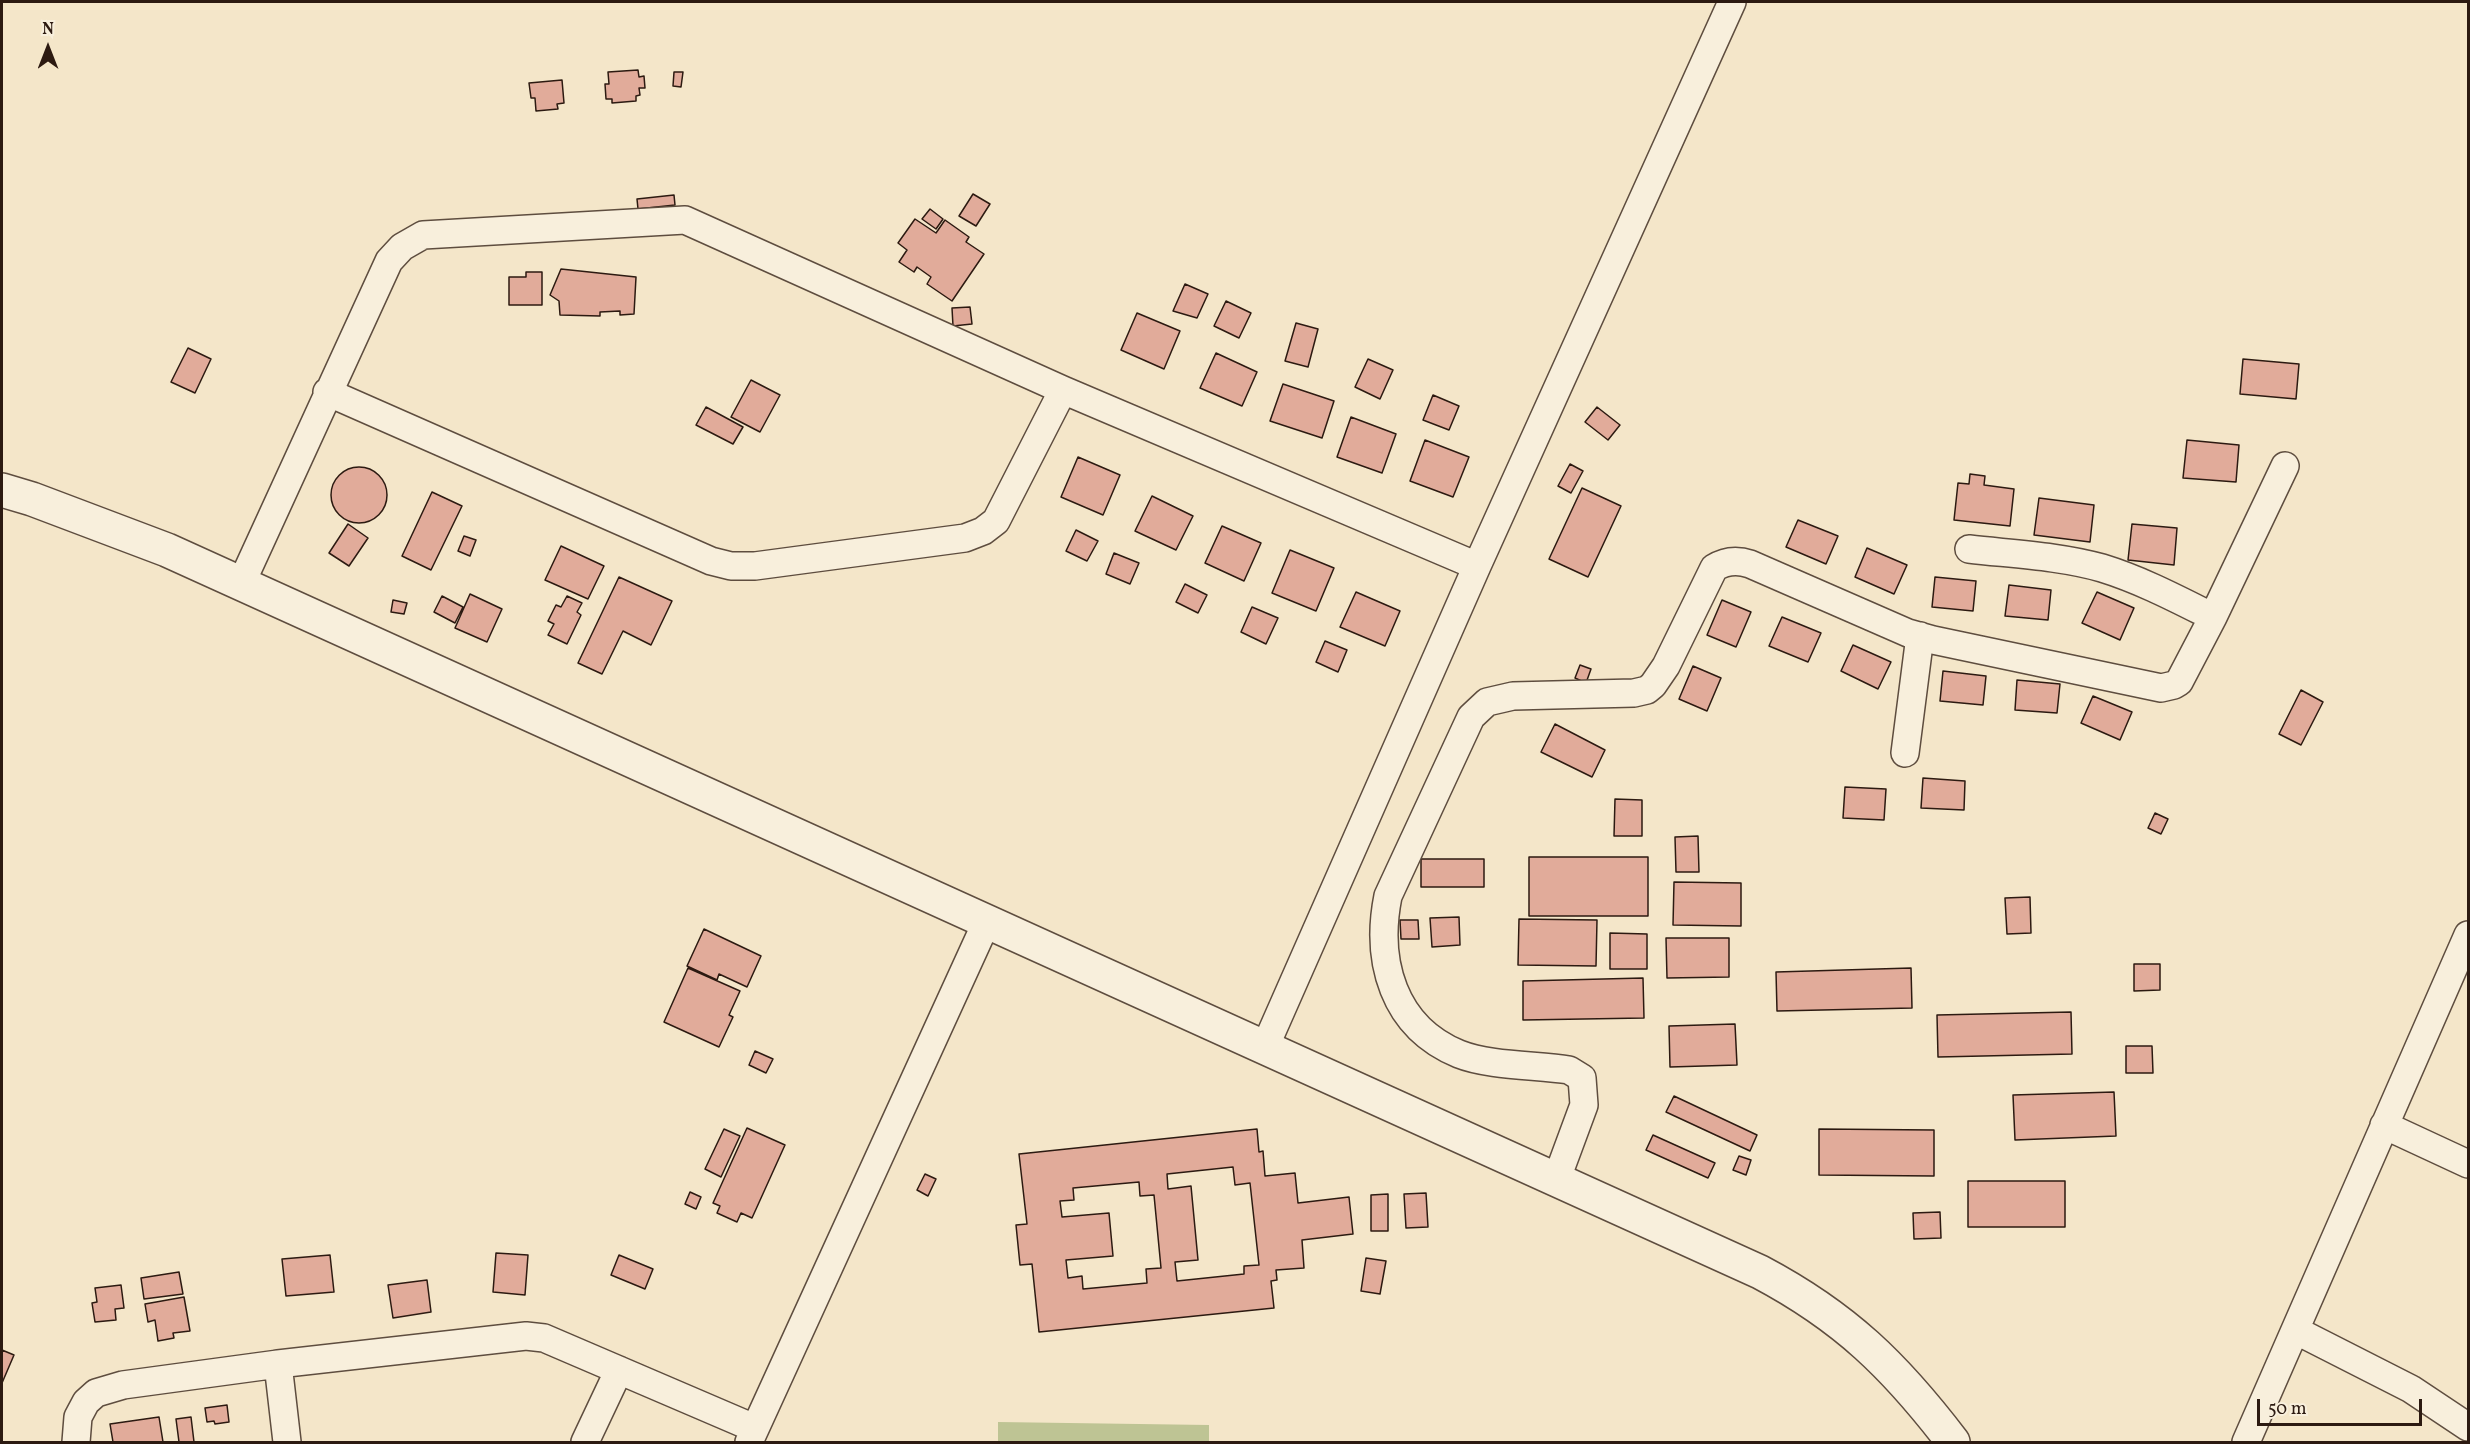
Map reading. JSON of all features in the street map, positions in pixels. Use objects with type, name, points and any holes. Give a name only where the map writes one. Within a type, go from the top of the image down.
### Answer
[{"type":"street","points":[[1265,1047],[1477,566],[1732,2]]},
{"type":"street","points":[[241,584],[389,261],[402,247],[423,235],[686,220],[1063,390],[1477,566]]},
{"type":"street","points":[[327,392],[711,561],[731,566],[755,566],[965,538],[983,531],[996,521],[1063,390]]},
{"type":"street","points":[[1557,1178],[1584,1106],[1582,1078],[1569,1070],[1478,1059],[1460,1054],[1428,1035],[1410,1019],[1401,1006],[1392,984],[1384,950],[1388,896],[1471,717],[1487,702],[1513,696],[1634,693],[1647,690],[1666,666],[1714,568],[1730,562],[1750,564],[1920,636],[2161,688],[2168,687],[2179,682],[2213,617],[2285,466]]},
{"type":"street","points":[[2,490],[167,550],[1557,1178],[1760,1272],[1795,1290],[1839,1320],[1880,1356],[1917,1395],[1953,1443]]},
{"type":"street","points":[[1969,549],[2103,568],[2151,586],[2213,617]]},
{"type":"street","points":[[1905,753],[1920,636]]},
{"type":"street","points":[[76,1443],[78,1417],[86,1402],[96,1393],[123,1385],[278,1364],[526,1336],[544,1338],[619,1370],[752,1436],[987,921]]},
{"type":"street","points":[[2246,1443],[2469,935]]},
{"type":"street","points":[[2385,1125],[2469,1164]]},
{"type":"street","points":[[2295,1330],[2411,1389],[2469,1427]]},
{"type":"street","points":[[278,1364],[287,1443]]},
{"type":"street","points":[[585,1443],[619,1370]]},
{"type":"green space","points":[[998,1422],[1209,1425],[1209,1442],[998,1442]]},
{"type":"building","points":[[638,70],[639,77],[644,76],[645,88],[639,88],[640,95],[636,96],[636,101],[612,103],[612,99],[606,99],[605,84],[609,84],[608,72]]},
{"type":"building","points":[[674,72],[683,72],[681,87],[673,86]]},
{"type":"building","points":[[562,80],[564,103],[557,104],[558,109],[536,111],[535,98],[531,98],[529,83]]},
{"type":"building","points":[[973,194],[990,204],[976,226],[959,216]]},
{"type":"building","points":[[674,195],[675,205],[638,209],[637,199]]},
{"type":"building","points":[[930,209],[943,219],[936,229],[922,219]]},
{"type":"building","points":[[915,219],[936,233],[945,220],[969,237],[966,242],[984,254],[952,301],[927,284],[931,277],[917,267],[914,272],[899,262],[907,250],[898,243]]},
{"type":"building","points":[[561,269],[636,277],[634,314],[620,315],[620,311],[600,312],[600,316],[560,315],[559,301],[550,295]]},
{"type":"building","points":[[526,272],[542,272],[542,305],[509,305],[509,277],[526,277]]},
{"type":"building","points":[[1185,284],[1208,294],[1197,318],[1173,311]]},
{"type":"building","points":[[1226,301],[1251,313],[1239,338],[1214,326]]},
{"type":"building","points":[[970,307],[972,324],[953,326],[952,308]]},
{"type":"building","points":[[1137,313],[1180,331],[1164,369],[1121,350]]},
{"type":"building","points":[[1296,323],[1318,329],[1308,367],[1285,361]]},
{"type":"building","points":[[188,348],[211,359],[195,393],[171,382]]},
{"type":"building","points":[[1216,353],[1257,372],[1242,406],[1200,388]]},
{"type":"building","points":[[1368,359],[1393,370],[1380,399],[1355,387]]},
{"type":"building","points":[[2243,359],[2299,364],[2296,399],[2240,394]]},
{"type":"building","points":[[751,380],[780,395],[760,432],[731,417]]},
{"type":"building","points":[[1283,384],[1334,401],[1322,438],[1270,421]]},
{"type":"building","points":[[1433,395],[1459,406],[1449,430],[1423,420]]},
{"type":"building","points":[[706,407],[743,427],[733,444],[696,425]]},
{"type":"building","points":[[1597,407],[1620,425],[1608,440],[1585,422]]},
{"type":"building","points":[[1351,417],[1396,434],[1382,473],[1337,457]]},
{"type":"building","points":[[1425,440],[1469,457],[1453,497],[1410,481]]},
{"type":"building","points":[[2187,440],[2239,445],[2236,482],[2183,478]]},
{"type":"building","points":[[1078,457],[1120,475],[1103,515],[1061,497]]},
{"type":"building","points":[[1570,464],[1583,471],[1571,493],[1558,486]]},
{"type":"building","points":[[359,467],[370,469],[379,475],[385,484],[387,495],[385,506],[379,515],[370,521],[359,523],[348,521],[339,515],[333,506],[331,495],[333,484],[339,475],[348,469]]},
{"type":"building","points":[[1970,474],[1985,476],[1984,485],[2014,489],[2010,526],[1954,520],[1958,483],[1969,484]]},
{"type":"building","points":[[1582,488],[1621,506],[1588,577],[1549,559]]},
{"type":"building","points":[[432,492],[462,506],[431,570],[402,556]]},
{"type":"building","points":[[1152,496],[1193,516],[1176,550],[1135,531]]},
{"type":"building","points":[[2039,498],[2094,505],[2090,542],[2034,535]]},
{"type":"building","points":[[1798,520],[1838,536],[1826,564],[1786,547]]},
{"type":"building","points":[[348,524],[368,538],[349,566],[329,553]]},
{"type":"building","points":[[2132,524],[2177,528],[2174,565],[2128,560]]},
{"type":"building","points":[[1222,526],[1261,543],[1244,581],[1205,563]]},
{"type":"building","points":[[1076,530],[1098,541],[1087,561],[1066,551]]},
{"type":"building","points":[[464,536],[476,540],[470,556],[458,551]]},
{"type":"building","points":[[561,546],[604,566],[588,599],[545,580]]},
{"type":"building","points":[[1867,548],[1907,565],[1894,594],[1855,577]]},
{"type":"building","points":[[1290,550],[1334,568],[1316,611],[1272,593]]},
{"type":"building","points":[[1114,553],[1139,563],[1130,584],[1106,574]]},
{"type":"building","points":[[619,577],[672,601],[651,645],[623,631],[602,674],[578,663]]},
{"type":"building","points":[[1935,577],[1976,581],[1973,611],[1932,607]]},
{"type":"building","points":[[1185,584],[1207,595],[1198,613],[1176,602]]},
{"type":"building","points":[[2009,585],[2051,590],[2048,620],[2005,616]]},
{"type":"building","points":[[1356,592],[1400,611],[1385,646],[1340,627]]},
{"type":"building","points":[[2097,592],[2134,608],[2120,640],[2082,623]]},
{"type":"building","points":[[470,594],[502,609],[487,642],[455,628]]},
{"type":"building","points":[[442,596],[463,607],[455,623],[434,612]]},
{"type":"building","points":[[567,596],[582,603],[577,612],[581,615],[567,644],[548,635],[554,624],[548,621],[556,605],[561,607]]},
{"type":"building","points":[[393,600],[407,603],[404,614],[391,612]]},
{"type":"building","points":[[1722,600],[1751,612],[1736,647],[1707,635]]},
{"type":"building","points":[[1252,607],[1278,618],[1266,644],[1241,632]]},
{"type":"building","points":[[1782,617],[1821,633],[1808,662],[1769,646]]},
{"type":"building","points":[[1325,641],[1347,650],[1338,672],[1316,662]]},
{"type":"building","points":[[1853,645],[1891,662],[1878,689],[1841,671]]},
{"type":"building","points":[[1580,665],[1591,669],[1586,683],[1575,678]]},
{"type":"building","points":[[1693,666],[1721,678],[1707,711],[1679,699]]},
{"type":"building","points":[[1943,671],[1986,676],[1983,705],[1940,701]]},
{"type":"building","points":[[2017,680],[2060,684],[2057,713],[2015,710]]},
{"type":"building","points":[[2301,690],[2323,702],[2301,745],[2279,734]]},
{"type":"building","points":[[2093,696],[2132,712],[2120,740],[2081,723]]},
{"type":"building","points":[[1555,724],[1605,750],[1592,777],[1541,752]]},
{"type":"building","points":[[1923,778],[1965,781],[1964,810],[1921,808]]},
{"type":"building","points":[[1845,787],[1886,789],[1884,820],[1843,818]]},
{"type":"building","points":[[1615,799],[1642,800],[1642,836],[1614,836]]},
{"type":"building","points":[[2155,813],[2168,819],[2161,834],[2148,828]]},
{"type":"building","points":[[1698,836],[1699,872],[1676,872],[1675,837]]},
{"type":"building","points":[[1529,857],[1648,857],[1648,916],[1529,916]]},
{"type":"building","points":[[1421,859],[1484,859],[1484,887],[1421,887]]},
{"type":"building","points":[[1674,882],[1741,883],[1741,926],[1673,925]]},
{"type":"building","points":[[2030,897],[2031,933],[2007,934],[2005,898]]},
{"type":"building","points":[[1459,917],[1460,945],[1432,947],[1430,918]]},
{"type":"building","points":[[1519,919],[1597,920],[1596,966],[1518,965]]},
{"type":"building","points":[[1400,920],[1418,920],[1419,939],[1401,939]]},
{"type":"building","points":[[704,929],[761,956],[747,987],[719,974],[717,980],[687,966]]},
{"type":"building","points":[[1610,933],[1647,934],[1647,969],[1610,969]]},
{"type":"building","points":[[1666,938],[1729,938],[1729,977],[1667,978]]},
{"type":"building","points":[[2134,964],[2160,964],[2160,990],[2134,991]]},
{"type":"building","points":[[688,968],[740,991],[729,1015],[733,1017],[719,1047],[664,1022]]},
{"type":"building","points":[[1911,968],[1912,1008],[1777,1011],[1776,972]]},
{"type":"building","points":[[1643,978],[1644,1018],[1523,1020],[1523,981]]},
{"type":"building","points":[[2071,1012],[2072,1054],[1938,1057],[1937,1015]]},
{"type":"building","points":[[1735,1024],[1737,1065],[1670,1067],[1669,1026]]},
{"type":"building","points":[[2126,1046],[2152,1046],[2153,1073],[2126,1073]]},
{"type":"building","points":[[755,1051],[773,1059],[766,1073],[749,1065]]},
{"type":"building","points":[[2114,1092],[2116,1136],[2015,1140],[2013,1095]]},
{"type":"building","points":[[1674,1096],[1757,1135],[1750,1151],[1666,1112]]},
{"type":"building","points":[[747,1128],[785,1145],[752,1218],[741,1213],[737,1222],[717,1213],[720,1206],[713,1203]]},
{"type":"building","points":[[724,1129],[740,1136],[721,1177],[705,1169]]},
{"type":"building","points":[[1257,1129],[1259,1152],[1263,1151],[1265,1176],[1295,1173],[1298,1203],[1349,1197],[1353,1234],[1302,1240],[1304,1268],[1276,1270],[1277,1280],[1271,1281],[1274,1308],[1039,1332],[1032,1264],[1020,1265],[1016,1225],[1027,1224],[1019,1154]],"holes":[[[1233,1167],[1235,1185],[1250,1183],[1259,1265],[1244,1266],[1244,1274],[1177,1281],[1175,1262],[1198,1260],[1191,1186],[1168,1189],[1167,1174]],[[1139,1182],[1140,1196],[1154,1195],[1161,1268],[1146,1269],[1147,1283],[1083,1289],[1082,1276],[1068,1278],[1066,1260],[1113,1256],[1109,1213],[1062,1217],[1060,1201],[1074,1200],[1073,1188]]]},
{"type":"building","points":[[1819,1129],[1934,1130],[1934,1176],[1819,1175]]},
{"type":"building","points":[[1653,1135],[1715,1163],[1708,1178],[1646,1150]]},
{"type":"building","points":[[1739,1156],[1751,1160],[1746,1175],[1733,1170]]},
{"type":"building","points":[[925,1174],[936,1179],[928,1196],[917,1190]]},
{"type":"building","points":[[1968,1181],[2065,1181],[2065,1227],[1968,1227]]},
{"type":"building","points":[[690,1192],[701,1197],[696,1209],[685,1204]]},
{"type":"building","points":[[1426,1193],[1428,1227],[1406,1228],[1404,1194]]},
{"type":"building","points":[[1388,1194],[1388,1231],[1371,1231],[1371,1195]]},
{"type":"building","points":[[1940,1212],[1941,1238],[1914,1239],[1913,1213]]},
{"type":"building","points":[[496,1253],[528,1255],[525,1295],[493,1292]]},
{"type":"building","points":[[330,1255],[334,1292],[286,1296],[282,1259]]},
{"type":"building","points":[[619,1255],[653,1269],[645,1289],[611,1275]]},
{"type":"building","points":[[1366,1258],[1386,1261],[1380,1294],[1361,1291]]},
{"type":"building","points":[[179,1272],[183,1294],[144,1299],[141,1278]]},
{"type":"building","points":[[427,1280],[431,1312],[393,1318],[388,1285]]},
{"type":"building","points":[[121,1285],[124,1308],[115,1309],[116,1320],[95,1322],[92,1303],[97,1302],[95,1288]]},
{"type":"building","points":[[184,1297],[190,1331],[173,1333],[174,1338],[158,1341],[155,1320],[148,1322],[145,1304]]},
{"type":"building","points":[[2,1350],[14,1355],[2,1383]]},
{"type":"building","points":[[227,1405],[229,1422],[215,1424],[214,1421],[207,1422],[205,1408]]},
{"type":"building","points":[[159,1417],[163,1442],[113,1442],[110,1424]]},
{"type":"building","points":[[191,1417],[194,1442],[179,1442],[176,1419]]}]
